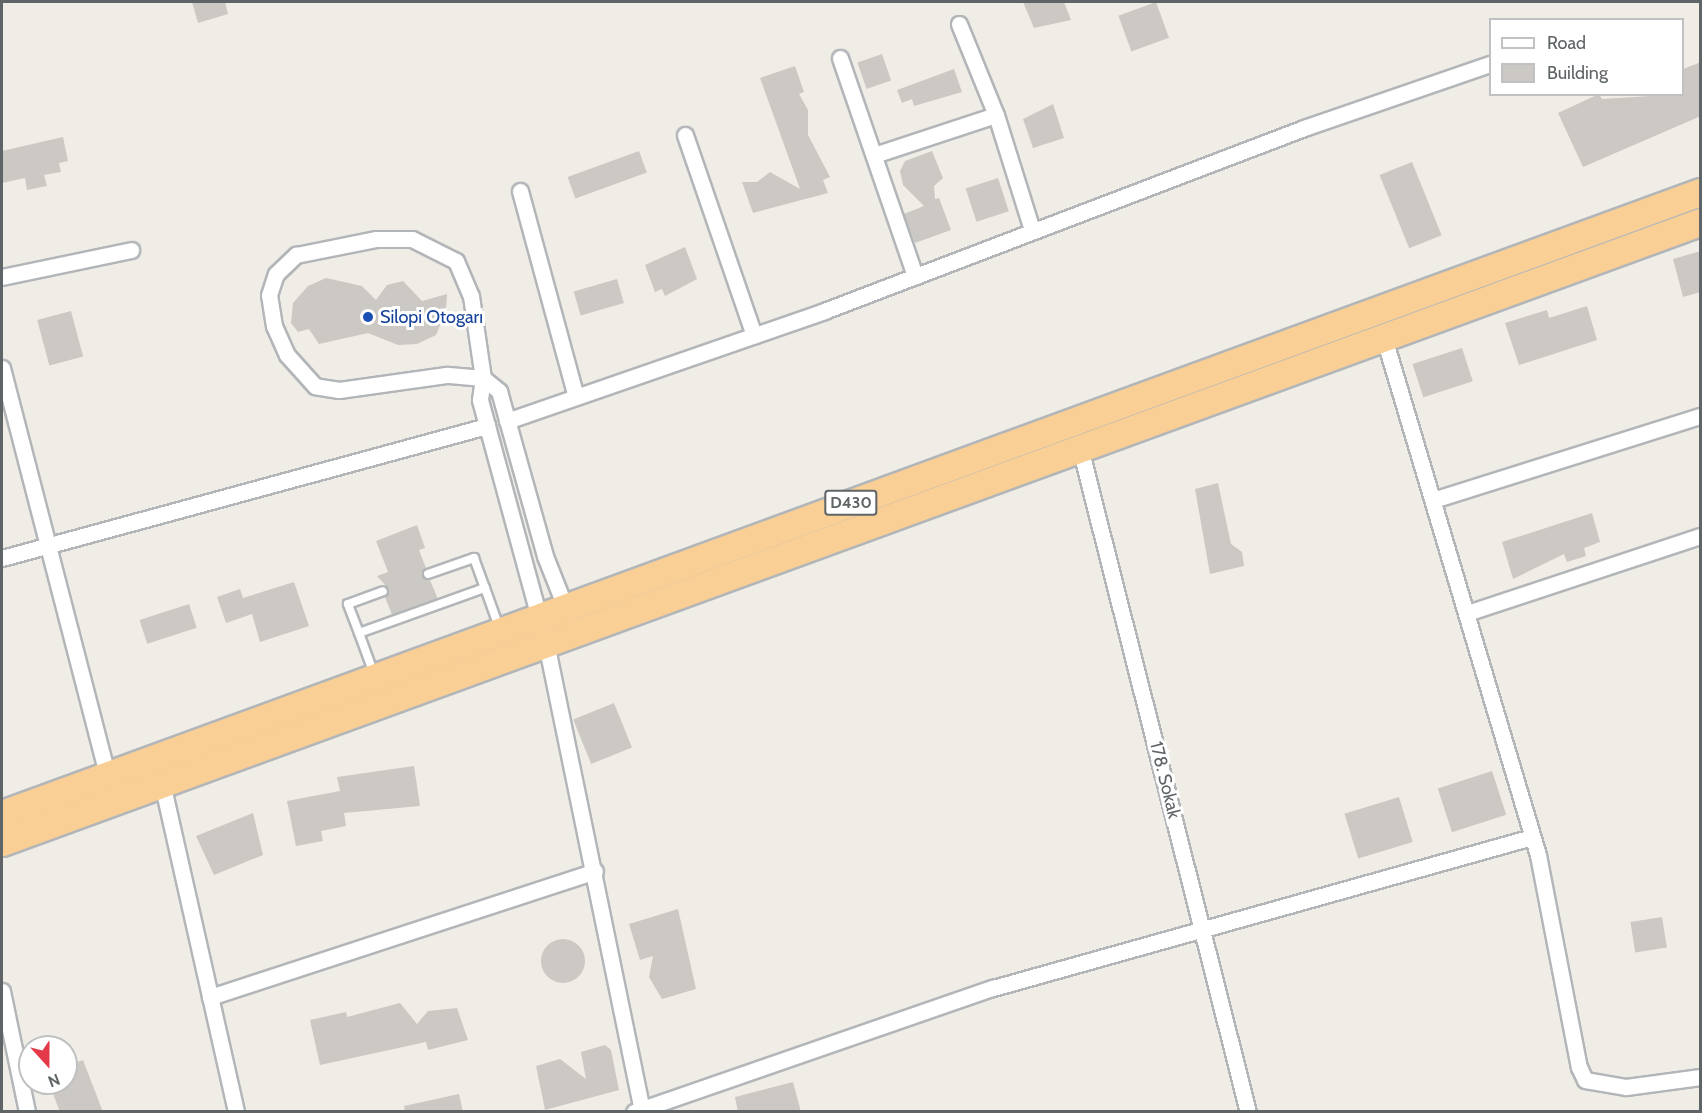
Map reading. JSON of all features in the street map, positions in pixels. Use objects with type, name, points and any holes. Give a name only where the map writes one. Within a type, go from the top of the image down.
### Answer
[{"type":"highway","name":"D430","points":[[2,842],[162,783],[542,631],[564,608],[1701,192]]},
{"type":"highway","name":"D430","points":[[2,813],[500,632],[579,631],[1701,222]]},
{"type":"street","points":[[959,24],[996,115],[1032,230]]},
{"type":"street","points":[[840,58],[915,276]]},
{"type":"street","points":[[507,421],[754,335],[1032,230],[1489,65]]},
{"type":"street","points":[[874,155],[996,115]]},
{"type":"street","points":[[685,135],[754,335]]},
{"type":"street","points":[[520,191],[576,397]]},
{"type":"street","points":[[579,631],[564,608],[499,391],[483,378],[446,375],[339,390],[315,386],[287,355],[274,326],[269,295],[276,274],[296,255],[376,239],[421,243],[456,261],[471,296],[483,378],[480,400],[542,631],[595,871],[639,1111],[993,988],[1203,926],[1532,837]]},
{"type":"street","points":[[2,277],[131,250]]},
{"type":"street","points":[[1384,338],[1532,837],[1585,1080],[1626,1087],[1701,1077]]},
{"type":"street","points":[[2,368],[5,397],[47,542],[107,775]]},
{"type":"street","points":[[1433,500],[1701,416]]},
{"type":"street","points":[[2,558],[47,542],[487,426]]},
{"type":"street","name":"178. Sokak","points":[[1080,448],[1203,926],[1248,1112]]},
{"type":"street","points":[[1467,613],[1701,536]]},
{"type":"street","points":[[162,783],[236,1112]]},
{"type":"street","points":[[210,997],[595,871]]},
{"type":"street","points":[[2,991],[27,1112]]},
{"type":"lane","points":[[428,574],[474,558],[500,632]]},
{"type":"lane","points":[[359,633],[485,588]]},
{"type":"lane","points":[[375,677],[348,604],[383,591]]},
{"type":"building","points":[[192,2],[225,2],[228,14],[198,23]]},
{"type":"building","points":[[1023,2],[1064,2],[1071,20],[1034,28]]},
{"type":"building","points":[[1156,2],[1169,38],[1131,51],[1118,16]]},
{"type":"building","points":[[882,54],[891,80],[867,89],[857,62]]},
{"type":"building","points":[[1701,62],[1701,116],[1583,167],[1558,113],[1595,96],[1600,96],[1602,99],[1684,96],[1684,69]]},
{"type":"building","points":[[795,66],[804,92],[799,94],[808,110],[808,135],[830,177],[823,180],[828,193],[753,213],[742,182],[757,182],[770,172],[800,189],[760,78]]},
{"type":"building","points":[[954,69],[962,92],[914,106],[912,99],[902,103],[897,90]]},
{"type":"building","points":[[1053,104],[1064,138],[1033,148],[1023,119]]},
{"type":"building","points":[[63,137],[68,161],[59,163],[61,172],[44,175],[47,186],[27,190],[25,178],[2,183],[2,151]]},
{"type":"building","points":[[639,151],[647,173],[575,199],[568,177]]},
{"type":"building","points":[[932,151],[943,178],[934,186],[935,199],[939,198],[951,230],[915,243],[904,214],[924,206],[903,185],[900,171],[905,161]]},
{"type":"building","points":[[1412,162],[1442,235],[1409,248],[1380,175]]},
{"type":"building","points":[[998,178],[1009,211],[976,222],[966,189]]},
{"type":"building","points":[[685,247],[697,279],[665,296],[662,289],[655,292],[645,265]]},
{"type":"building","points":[[1701,251],[1701,292],[1683,297],[1673,259]]},
{"type":"building","name":"Silopi Otogarı","points":[[326,278],[362,286],[376,300],[387,285],[403,281],[422,301],[447,294],[446,311],[436,335],[417,344],[398,345],[368,333],[319,344],[309,329],[298,332],[291,323],[293,303],[308,286]]},
{"type":"building","points":[[617,279],[624,303],[581,315],[574,291]]},
{"type":"building","points":[[1587,306],[1597,340],[1519,365],[1505,323],[1547,310],[1549,318]]},
{"type":"building","points":[[71,311],[83,356],[49,365],[37,320]]},
{"type":"building","points":[[1462,348],[1473,381],[1423,397],[1413,364]]},
{"type":"building","points":[[1218,483],[1231,544],[1242,552],[1244,566],[1210,574],[1195,489]]},
{"type":"building","points":[[1592,513],[1600,542],[1584,548],[1586,556],[1567,562],[1564,554],[1513,579],[1502,542]]},
{"type":"building","points":[[417,525],[425,548],[419,550],[426,568],[422,575],[430,580],[438,599],[392,615],[385,597],[388,588],[377,576],[388,572],[376,541]]},
{"type":"building","points":[[294,582],[309,626],[260,642],[252,614],[226,623],[217,597],[240,589],[243,598]]},
{"type":"building","points":[[189,604],[197,628],[147,644],[140,620]]},
{"type":"building","points":[[614,703],[632,748],[591,764],[573,719]]},
{"type":"building","points":[[414,766],[420,806],[344,813],[346,826],[321,831],[323,841],[296,846],[287,801],[340,791],[337,777]]},
{"type":"building","points":[[1492,771],[1506,815],[1452,832],[1438,789]]},
{"type":"building","points":[[1399,797],[1413,842],[1358,859],[1344,814]]},
{"type":"building","points":[[253,813],[263,855],[214,875],[196,836]]},
{"type":"building","points":[[678,909],[696,989],[662,999],[649,977],[653,956],[640,960],[629,924]]},
{"type":"building","points":[[1662,917],[1667,948],[1635,953],[1630,922]]},
{"type":"building","points":[[563,939],[572,940],[579,945],[584,952],[584,970],[579,977],[572,982],[563,983],[554,982],[547,977],[542,970],[541,961],[542,952],[547,945],[554,940]]},
{"type":"building","points":[[400,1003],[417,1024],[428,1011],[457,1008],[468,1040],[428,1050],[426,1042],[320,1065],[310,1020],[346,1012],[347,1017]]},
{"type":"building","points":[[605,1045],[611,1050],[619,1090],[545,1110],[536,1066],[560,1059],[586,1079],[581,1052]]},
{"type":"building","points":[[83,1060],[103,1112],[60,1112],[54,1095],[78,1095],[78,1062]]},
{"type":"building","points":[[793,1082],[801,1112],[738,1112],[735,1097]]},
{"type":"building","points":[[459,1094],[463,1112],[405,1112],[404,1106]]},
{"type":"place","name":"Silopi Otogarı","points":[[368,317]]}]
